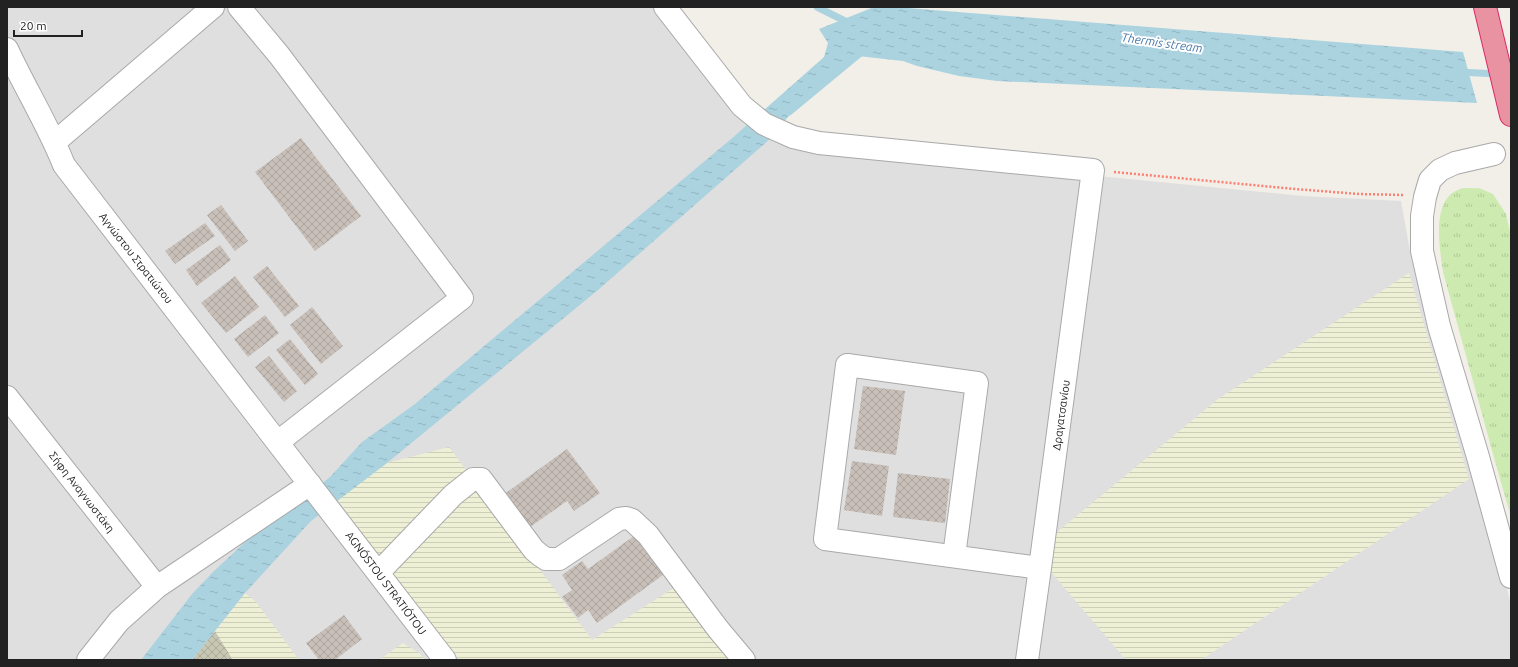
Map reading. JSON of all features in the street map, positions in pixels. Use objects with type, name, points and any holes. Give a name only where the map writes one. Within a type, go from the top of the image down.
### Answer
[{"type":"highway","points":[[1487,16],[1511,115]]},
{"type":"street","points":[[55,142],[213,7]]},
{"type":"street","points":[[239,7],[280,55],[462,298],[278,442]]},
{"type":"street","points":[[665,7],[742,106],[764,124],[793,137],[819,143],[1094,170]]},
{"type":"street","name":"Αγνώστου Στρατιώτου","points":[[7,49],[55,142],[64,165],[328,507]]},
{"type":"street","points":[[1494,154],[1455,163],[1440,170],[1430,180],[1422,216],[1422,251],[1439,326],[1478,457],[1511,577]]},
{"type":"street","name":"Δραγατσανίου","points":[[1026,660],[1040,568],[1094,170]]},
{"type":"street","points":[[954,556],[977,383],[847,365],[825,538],[954,556],[1040,568]]},
{"type":"street","name":"Σήφη Αναγνωστάκη","points":[[7,397],[157,587]]},
{"type":"street","points":[[378,573],[449,498],[472,479],[478,478],[481,479],[534,550],[546,559],[559,559],[619,519],[626,518],[632,520],[648,535],[718,629],[744,660]]},
{"type":"street","points":[[88,660],[119,622],[157,587],[310,484]]},
{"type":"street","name":"AGNÓSTOU STRATIÓTOU","points":[[328,507],[445,660]]},
{"type":"path","points":[[1094,170],[1302,190],[1359,194],[1394,194],[1425,197]]},
{"type":"shaded area","points":[[7,7],[655,7],[702,67],[821,149],[1302,196],[1401,201],[1411,257],[1430,328],[1479,488],[1511,604],[1511,660],[7,660]]},
{"type":"shaded area","points":[[1409,273],[1469,479],[1201,660],[1126,660],[1051,572],[1056,533],[1218,399]]},
{"type":"shaded area","points":[[449,447],[592,640],[674,588],[729,659],[459,660],[393,576],[338,500],[387,463]]},
{"type":"shaded area","points":[[245,593],[256,602],[299,660],[233,660],[215,631]]},
{"type":"shaded area","points":[[215,631],[233,660],[192,660]]},
{"type":"shaded area","points":[[403,643],[419,653],[425,660],[379,660]]},
{"type":"green space","points":[[1479,188],[1493,194],[1506,214],[1511,236],[1511,517],[1443,272],[1440,251],[1439,226],[1444,203],[1451,194],[1460,189]]},
{"type":"water","points":[[874,7],[895,7],[1463,52],[1477,103],[997,81],[959,76],[917,66],[903,61],[858,56],[803,98],[771,138],[598,290],[387,463],[311,521],[245,593],[192,660],[141,660],[192,594],[259,529],[305,497],[330,477],[362,442],[415,404],[731,139],[824,57],[828,43],[819,29]]},
{"type":"building","points":[[301,138],[361,216],[315,251],[255,172]]},
{"type":"building","points":[[221,205],[248,241],[235,251],[207,215]]},
{"type":"building","points":[[205,223],[215,236],[175,264],[165,251]]},
{"type":"building","points":[[220,245],[231,260],[197,286],[186,270]]},
{"type":"building","points":[[267,266],[299,306],[285,317],[253,277]]},
{"type":"building","points":[[235,276],[259,307],[226,333],[201,303]]},
{"type":"building","points":[[312,307],[343,346],[321,364],[290,325]]},
{"type":"building","points":[[265,315],[279,333],[248,357],[234,339]]},
{"type":"building","points":[[290,339],[318,374],[305,385],[276,350]]},
{"type":"building","points":[[269,356],[297,391],[284,402],[255,367]]},
{"type":"building","points":[[863,386],[905,391],[896,455],[854,449]]},
{"type":"building","points":[[567,449],[600,493],[574,511],[567,501],[530,527],[506,493]]},
{"type":"building","points":[[852,461],[889,466],[882,516],[844,510]]},
{"type":"building","points":[[898,473],[950,479],[945,523],[893,517]]},
{"type":"building","points":[[634,536],[663,575],[597,623],[588,610],[578,618],[562,597],[572,590],[562,575],[582,561],[588,569]]},
{"type":"building","points":[[344,615],[362,639],[335,660],[319,660],[306,643]]},
{"type":"waterway","name":"Thermis stream","points":[[817,7],[849,23]]},
{"type":"waterway","points":[[789,112],[864,50]]},
{"type":"waterway","name":"Thermis stream","points":[[1458,72],[1498,74]]}]
